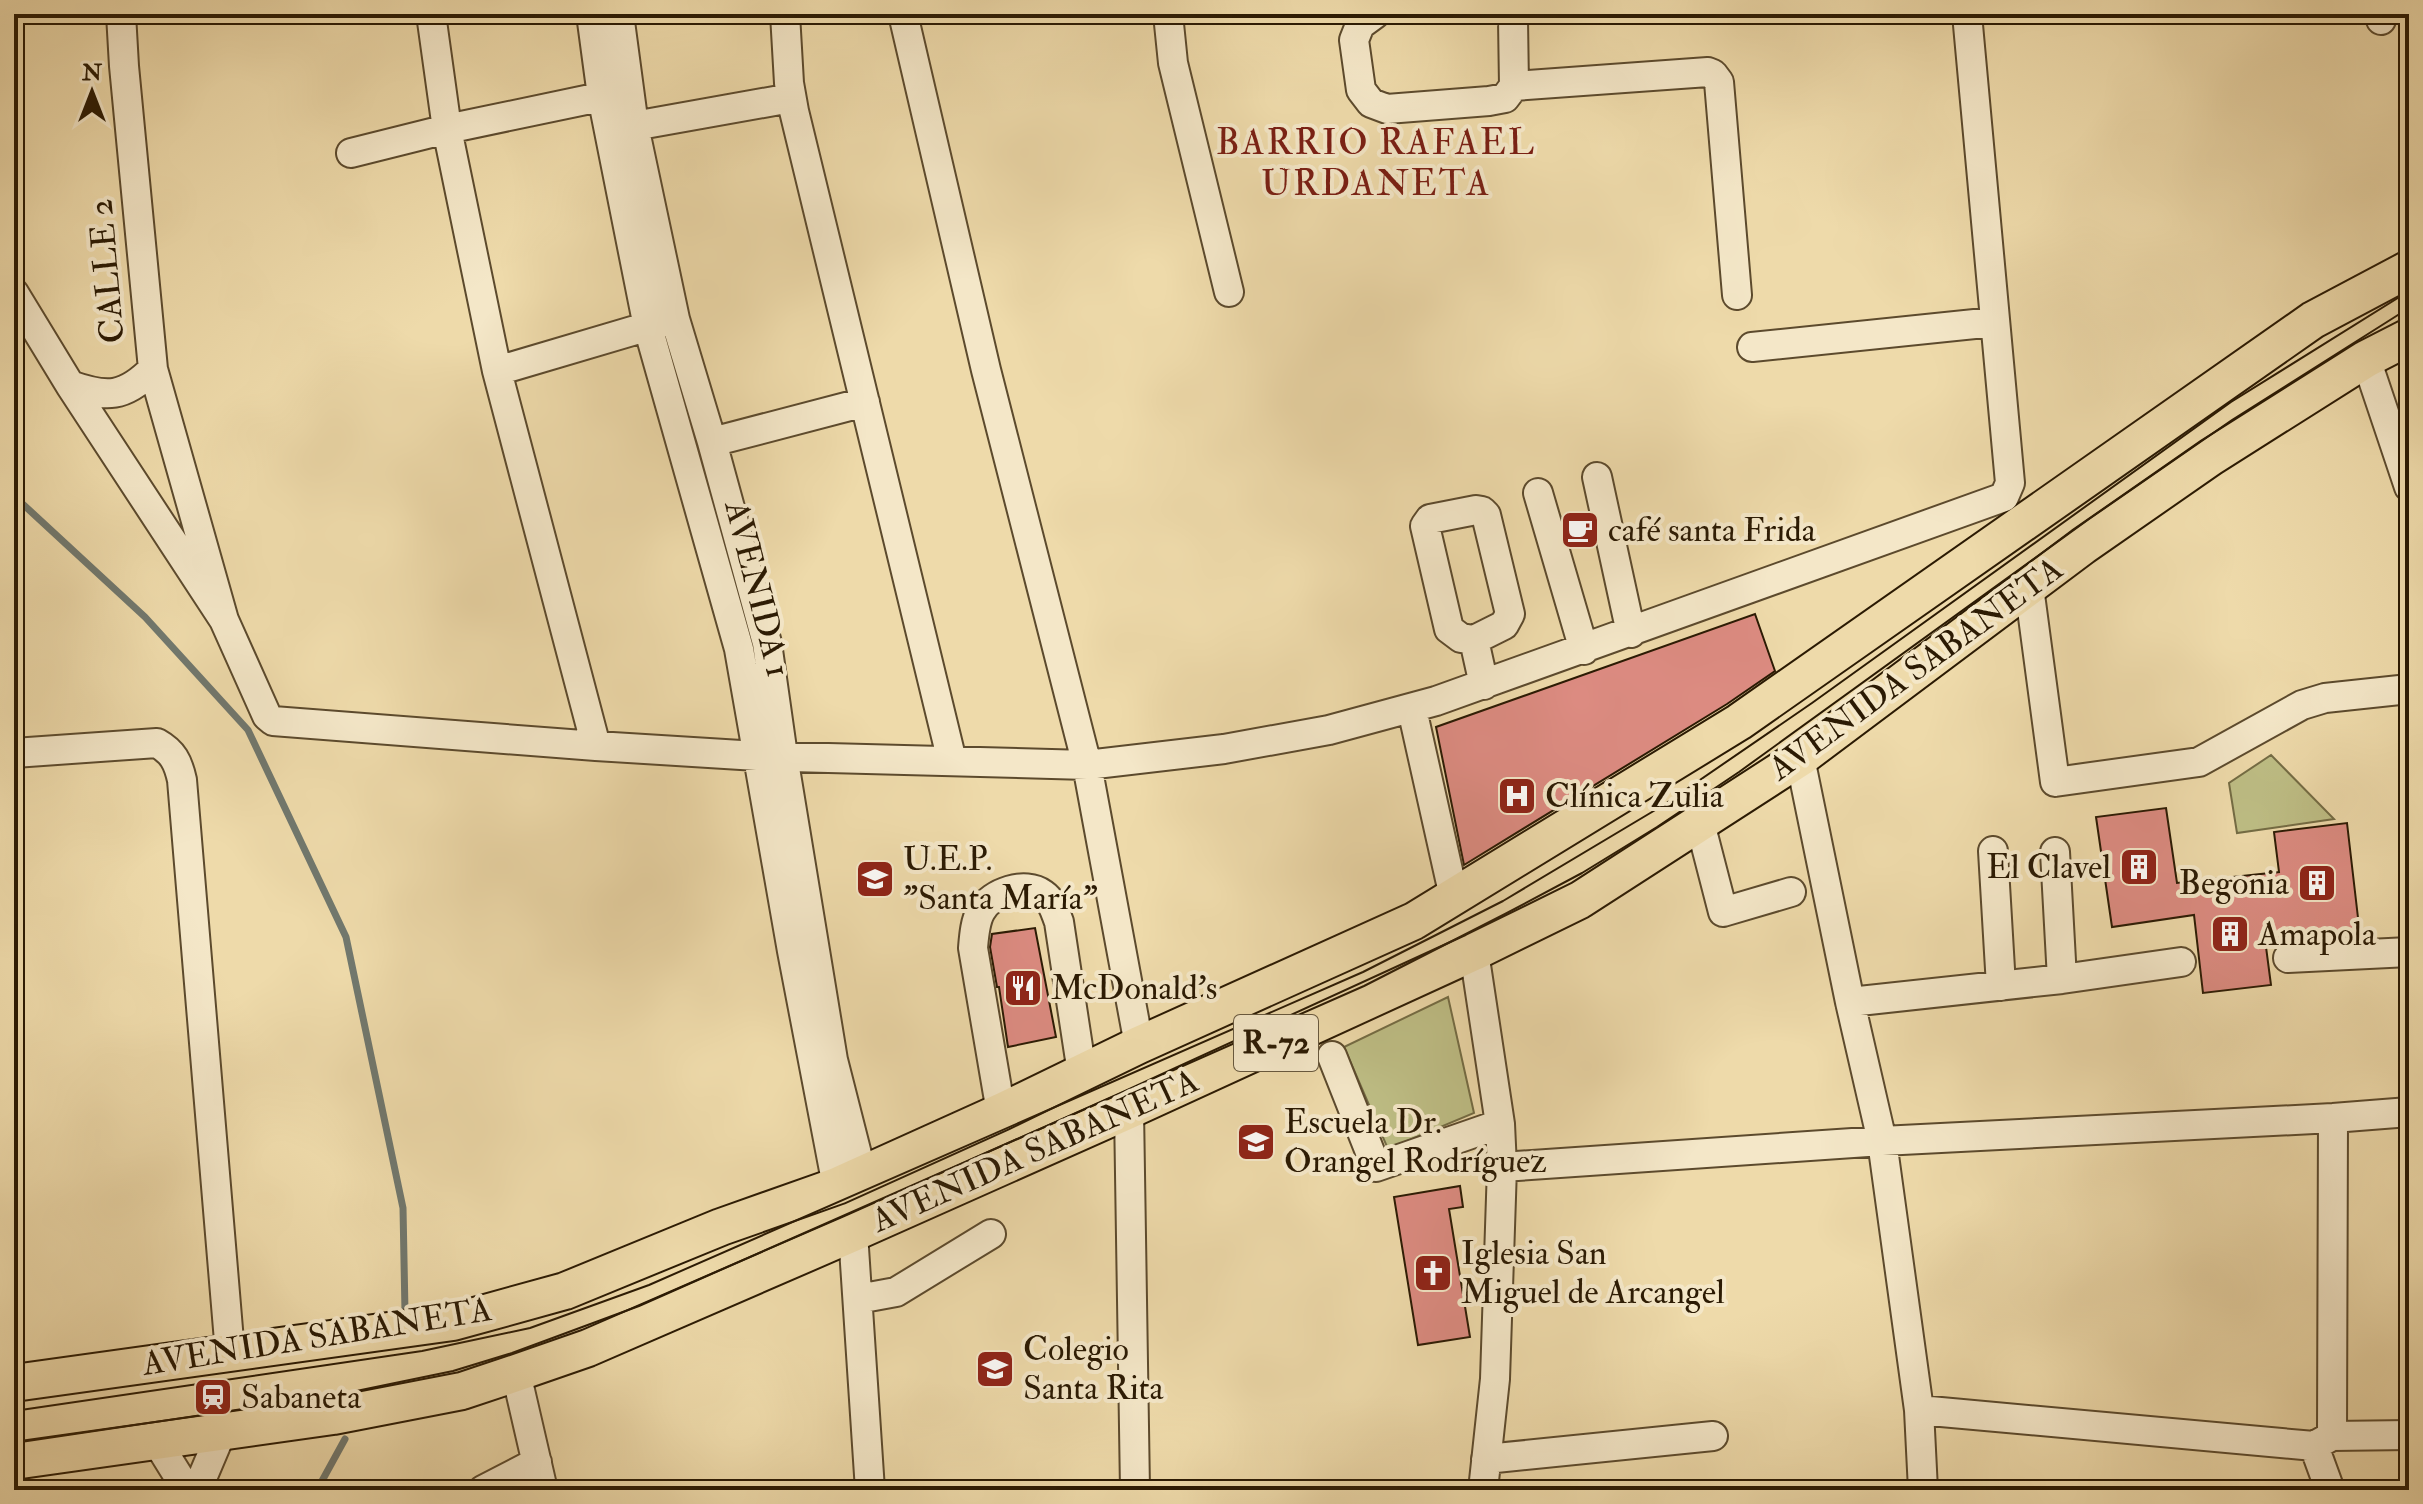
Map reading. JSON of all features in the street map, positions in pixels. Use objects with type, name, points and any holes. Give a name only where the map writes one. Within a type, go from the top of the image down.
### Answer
[{"type":"main road","name":"AVENIDA SABANETA","points":[[14,1383],[438,1325],[565,1291],[721,1227],[850,1180],[1414,921],[1739,722],[2313,320],[2409,269]]},
{"type":"main road","name":"AVENIDA SABANETA","points":[[14,1461],[333,1416],[462,1391],[588,1348],[1129,1110],[1474,952],[1580,900],[1800,758],[2083,546],[2211,457],[2366,359],[2409,337]]},
{"type":"street","name":"CALLE 2","points":[[14,293],[70,385],[95,394],[116,393],[137,385],[153,369],[121,14]]},
{"type":"street","points":[[431,14],[447,129],[497,371],[596,746]]},
{"type":"street","name":"AVENIDA 1","points":[[591,14],[615,94],[707,535],[770,756]]},
{"type":"street","points":[[619,14],[615,94],[634,126],[661,323],[712,442],[767,643],[770,756],[833,1060],[850,1180]]},
{"type":"street","points":[[785,14],[791,98],[952,761]]},
{"type":"street","points":[[903,14],[986,370],[1087,765],[1139,1045]]},
{"type":"street","points":[[1168,14],[1173,63],[1229,292]]},
{"type":"street","points":[[1375,14],[1360,25],[1354,40],[1361,90],[1371,103],[1387,109],[1505,98],[1514,86],[1513,20],[1509,14]]},
{"type":"street","points":[[153,369],[224,620],[267,716],[273,721],[770,756],[1087,765],[1224,749],[1329,730],[1412,709],[1484,685],[2004,497],[2010,483],[1967,14]]},
{"type":"street","points":[[1514,86],[1713,74],[1719,82],[1737,295]]},
{"type":"street","points":[[351,153],[447,129],[615,94]]},
{"type":"street","points":[[634,126],[791,98]]},
{"type":"street","points":[[1752,347],[1994,322]]},
{"type":"street","points":[[497,371],[661,323]]},
{"type":"street","points":[[2366,359],[2409,487]]},
{"type":"street","points":[[70,385],[224,620]]},
{"type":"street","points":[[712,442],[865,402]]},
{"type":"street","points":[[1597,477],[1631,633]]},
{"type":"street","points":[[1538,493],[1584,650]]},
{"type":"street","points":[[707,535],[734,526]]},
{"type":"street","points":[[2029,587],[2055,782],[2199,762],[2302,705],[2325,698],[2409,689]]},
{"type":"street","points":[[1474,640],[1484,685]]},
{"type":"street","points":[[1412,709],[1454,897]]},
{"type":"street","points":[[14,753],[157,743],[170,751],[178,764],[230,1353]]},
{"type":"street","points":[[1800,758],[1882,1141],[1919,1410],[1923,1490]]},
{"type":"street","points":[[1700,823],[1723,912],[1791,892]]},
{"type":"street","points":[[1993,851],[2001,986]]},
{"type":"street","points":[[2055,852],[2062,979]]},
{"type":"street","points":[[1001,1112],[973,948],[981,911],[992,898],[1007,891],[1025,889],[1042,893],[1053,904],[1059,922],[1082,1073]]},
{"type":"street","points":[[1474,952],[1500,1124],[1502,1167],[1495,1379],[1483,1490]]},
{"type":"street","points":[[2288,958],[2409,952]]},
{"type":"street","points":[[1850,1002],[2062,979],[2181,962]]},
{"type":"street","points":[[1332,1056],[1376,1167],[1500,1124]]},
{"type":"street","points":[[1129,1110],[1135,1490]]},
{"type":"street","points":[[1502,1167],[1882,1141],[2409,1112]]},
{"type":"street","points":[[2330,1490],[2323,1441],[2333,1118]]},
{"type":"street","points":[[853,1233],[870,1490]]},
{"type":"street","points":[[858,1299],[896,1292],[991,1234]]},
{"type":"street","points":[[516,1373],[543,1490]]},
{"type":"street","points":[[1919,1410],[2323,1441],[2409,1435]]},
{"type":"street","points":[[197,1490],[222,1431]]},
{"type":"street","points":[[1486,1459],[1713,1436]]},
{"type":"street","points":[[156,1440],[187,1490]]},
{"type":"street","points":[[483,1490],[537,1462]]},
{"type":"green space","points":[[2271,755],[2334,819],[2237,833],[2229,783]]},
{"type":"green space","points":[[1448,997],[1474,1113],[1388,1149],[1344,1047]]},
{"type":"building","name":"Clínica Zulia","points":[[1755,614],[1775,671],[1727,704],[1464,865],[1436,727]]},
{"type":"building","points":[[2166,808],[2177,883],[2279,872],[2274,832],[2347,823],[2360,935],[2287,941],[2266,947],[2271,985],[2203,993],[2194,915],[2112,927],[2096,817]]},
{"type":"building","name":"McDonald's","points":[[1035,928],[1056,1037],[1008,1047],[990,947],[992,934]]},
{"type":"building","name":"Iglesia San Miguel de Arcangel","points":[[1460,1186],[1463,1207],[1449,1209],[1470,1337],[1418,1345],[1394,1197]]},
{"type":"waterway","points":[[14,496],[145,617],[248,730],[346,937],[403,1208],[405,1312]]},
{"type":"waterway","points":[[317,1490],[345,1439]]},
{"type":"tram line","points":[[14,1411],[422,1351],[530,1328],[649,1285],[1363,972],[1503,901],[1662,806],[1812,703],[2231,402],[2409,291]]},
{"type":"tram line","points":[[14,1443],[337,1395],[453,1371],[512,1353],[639,1306],[1364,986],[1582,873],[1657,827],[1739,772],[2089,519],[2232,420],[2409,308]]},
{"type":"place","name":"café santa Frida","points":[[1580,530]]},
{"type":"place","name":"Clínica Zulia","points":[[1517,796]]},
{"type":"place","name":"El Clavel","points":[[2139,867]]},
{"type":"place","name":"U.E.P. \"Santa María\"","points":[[875,879]]},
{"type":"place","name":"Begonia","points":[[2317,883]]},
{"type":"place","name":"Amapola","points":[[2230,934]]},
{"type":"place","name":"McDonald's","points":[[1023,988]]},
{"type":"place","name":"Escuela Dr. Orangel Rodríguez","points":[[1256,1142]]},
{"type":"place","name":"Iglesia San Miguel de Arcangel","points":[[1433,1273]]},
{"type":"place","name":"Colegio Santa Rita","points":[[995,1369]]},
{"type":"place","name":"Sabaneta","points":[[213,1397]]},
{"type":"district","name":"BARRIO RAFAEL URDANETA","points":[[1376,162]]}]
